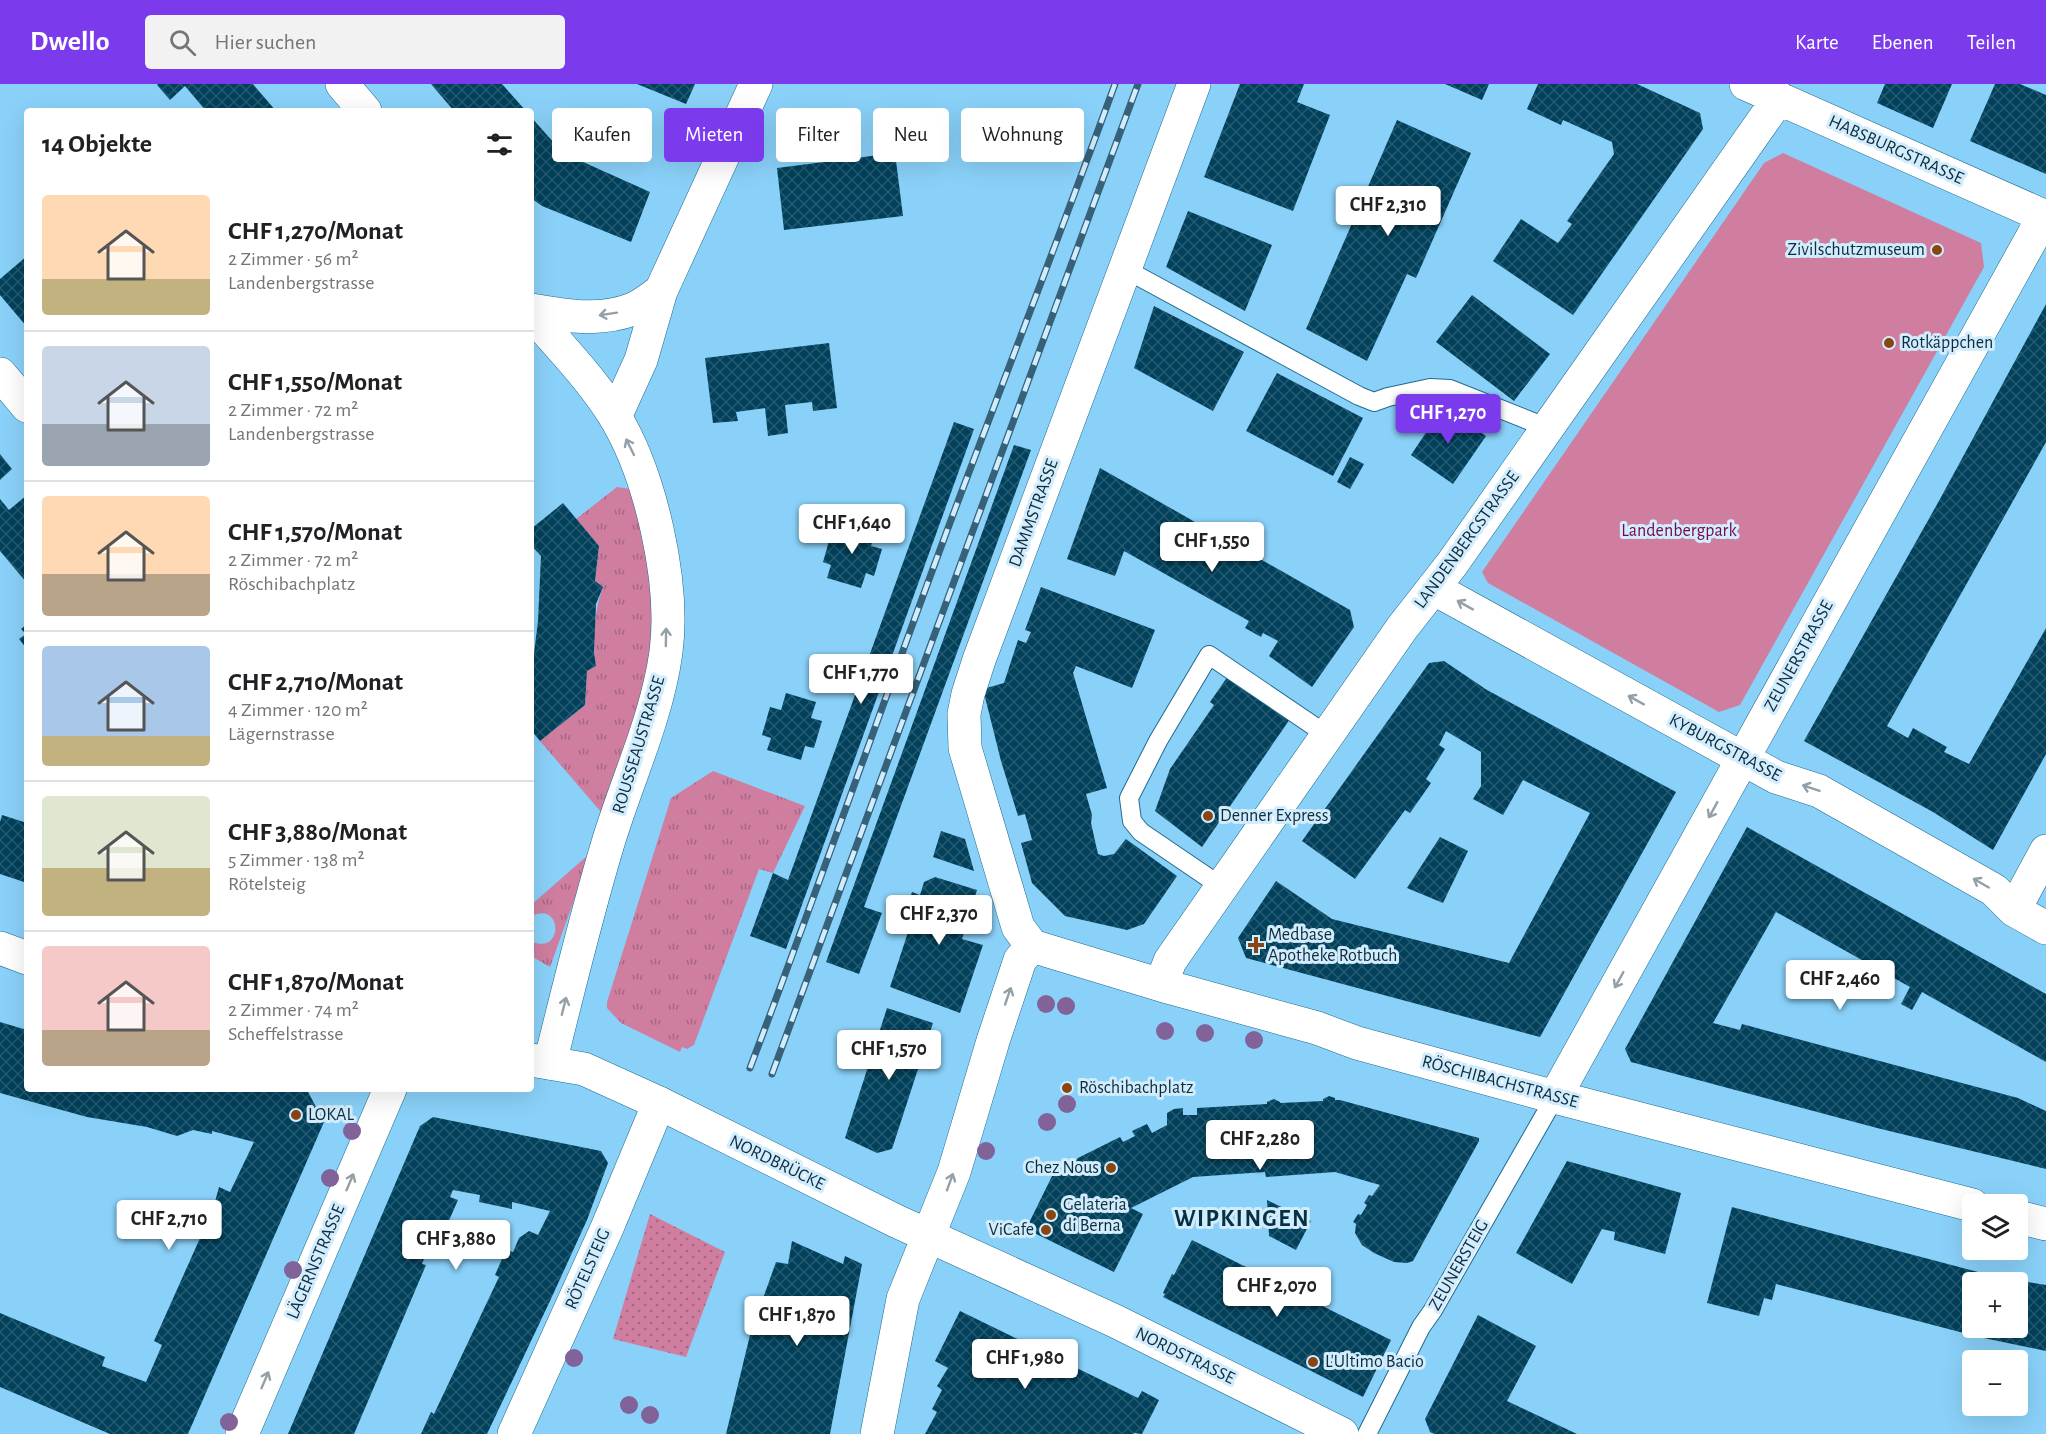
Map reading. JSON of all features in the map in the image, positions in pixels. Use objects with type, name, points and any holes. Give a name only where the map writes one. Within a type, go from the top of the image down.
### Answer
[{"type":"street","points":[[342,84],[362,108]]},
{"type":"street","points":[[615,417],[641,360],[661,291],[756,84]]},
{"type":"street","name":"DAMMSTRASSE","points":[[1032,946],[1018,927],[973,779],[965,748],[964,714],[979,660],[1194,84]]},
{"type":"street","name":"HABSBURGSTRASSE","points":[[1746,84],[2045,216]]},
{"type":"street","name":"LANDENBERGSTRASSE","points":[[1161,985],[1170,961],[1327,735],[1402,628],[1452,564],[1779,98]]},
{"type":"street","name":"ZEUNERSTRASSE","points":[[1555,1097],[2045,216]]},
{"type":"street","points":[[534,311],[573,317],[604,315],[634,309],[661,291]]},
{"type":"street","name":"ROUSSEAUSTRASSE","points":[[534,315],[615,417],[637,462],[658,528],[667,594],[666,651],[652,711],[540,1062]]},
{"type":"street","points":[[0,374],[24,402]]},
{"type":"street","name":"KYBURGSTRASSE","points":[[1433,588],[1776,777],[1819,791],[1994,890],[2014,910],[2046,928]]},
{"type":"street","points":[[2014,910],[2046,851]]},
{"type":"street","points":[[877,1434],[903,1299],[954,1172],[1020,960],[1032,946]]},
{"type":"street","name":"RÖSCHIBACHSTRASSE","points":[[1032,946],[1161,985],[1317,1028],[1357,1044],[1962,1202]]},
{"type":"street","points":[[0,948],[24,957]]},
{"type":"street","name":"NORDBRÜCKE","points":[[540,1062],[584,1069],[659,1103],[896,1221]]},
{"type":"street","name":"LÄGERNSTRASSE","points":[[242,1434],[389,1092]]},
{"type":"street","name":"RÖTELSTEIG","points":[[514,1434],[607,1228],[659,1103]]},
{"type":"street","points":[[2028,1220],[2046,1224]]},
{"type":"street","name":"NORDSTRASSE","points":[[896,1221],[1114,1321],[1342,1434]]},
{"type":"lane","points":[[1125,269],[1374,402],[1430,388],[1450,389],[1548,428]]},
{"type":"lane","points":[[1222,886],[1142,832],[1132,821],[1129,798],[1158,741],[1209,655],[1327,735]]},
{"type":"lane","name":"ZEUNERSTEIG","points":[[1367,1434],[1422,1327],[1555,1097]]},
{"type":"green space","name":"Landenbergpark","points":[[1783,153],[1981,243],[1984,267],[1740,705],[1719,712],[1488,583],[1482,572],[1764,163]]},
{"type":"green space","points":[[617,487],[637,490],[656,607],[642,706],[601,812],[540,741],[585,705],[587,671],[596,666],[595,626],[603,587],[595,581],[599,546],[576,519]]},
{"type":"green space","points":[[713,771],[805,806],[773,873],[759,869],[694,1045],[687,1049],[682,1047],[680,1052],[621,1023],[607,1008],[607,1002],[671,798]]},
{"type":"green space","points":[[587,856],[590,856],[550,967],[534,958],[534,942],[542,944],[549,942],[554,936],[554,921],[549,915],[542,913],[534,915],[534,902]]},
{"type":"green space","points":[[650,1214],[725,1252],[686,1357],[613,1339]]},
{"type":"building","points":[[253,84],[273,108],[203,108],[185,86],[170,100],[157,85]]},
{"type":"building","points":[[431,84],[502,84],[523,108],[451,108]]},
{"type":"building","points":[[637,84],[695,84],[686,104]]},
{"type":"building","points":[[1240,84],[1304,84],[1297,102],[1330,115],[1293,211],[1204,177]]},
{"type":"building","points":[[1445,84],[1489,84],[1482,100]]},
{"type":"building","points":[[1538,84],[1637,84],[1700,113],[1703,129],[1573,315],[1493,261],[1521,219],[1558,243],[1572,224],[1567,221],[1614,154],[1612,142],[1563,120],[1561,125],[1527,109]]},
{"type":"building","points":[[1885,84],[1952,84],[1933,128],[1877,103]]},
{"type":"building","points":[[1995,84],[2020,84],[2046,95],[2046,174],[1970,141]]},
{"type":"building","points":[[534,120],[552,141],[552,162],[583,162],[650,192],[631,242],[542,206],[534,200]]},
{"type":"building","points":[[1397,120],[1471,153],[1416,278],[1407,274],[1367,361],[1306,329]]},
{"type":"building","points":[[873,156],[873,162],[896,162],[903,216],[784,230],[777,168],[824,162],[861,162],[861,157]]},
{"type":"building","points":[[1188,211],[1272,245],[1245,311],[1166,267]]},
{"type":"building","points":[[24,259],[24,323],[0,295],[0,279]]},
{"type":"building","points":[[1472,295],[1550,354],[1514,401],[1436,342]]},
{"type":"building","points":[[2046,304],[2046,442],[1887,726],[1908,738],[1913,728],[1947,747],[1944,752],[1969,764],[2046,628],[2046,754],[1993,850],[1933,812],[1804,741]]},
{"type":"building","points":[[1154,306],[1244,352],[1213,411],[1134,368]]},
{"type":"building","points":[[829,343],[837,408],[813,411],[812,402],[785,405],[788,433],[768,436],[765,408],[736,412],[738,421],[713,423],[705,358]]},
{"type":"building","points":[[1277,373],[1363,418],[1333,476],[1246,431]]},
{"type":"building","points":[[1443,407],[1486,436],[1453,484],[1411,455]]},
{"type":"building","points":[[954,422],[974,429],[786,949],[750,936],[773,873],[788,880]]},
{"type":"building","points":[[1014,445],[1031,450],[864,907],[882,913],[859,974],[826,962]]},
{"type":"building","points":[[0,454],[12,469],[0,480]]},
{"type":"building","points":[[1350,457],[1364,464],[1350,489],[1337,482]]},
{"type":"building","points":[[1100,468],[1350,610],[1354,627],[1312,687],[1269,656],[1278,641],[1263,633],[1261,637],[1245,628],[1249,621],[1124,551],[1115,576],[1067,559]]},
{"type":"building","points":[[24,498],[24,579],[0,551],[0,499],[9,510]]},
{"type":"building","points":[[563,503],[599,546],[595,581],[603,587],[596,604],[594,652],[596,666],[587,671],[585,705],[540,741],[534,734],[534,654],[541,556],[534,548],[534,527]]},
{"type":"building","points":[[846,520],[876,529],[871,546],[882,549],[874,576],[866,573],[861,588],[827,578],[831,565],[823,562],[831,534],[841,537]]},
{"type":"building","points":[[1041,587],[1155,630],[1132,688],[1076,666],[1073,673],[1107,788],[1086,794],[1098,854],[1104,856],[1114,854],[1126,839],[1177,876],[1144,924],[1127,930],[1065,916],[1032,883],[1021,843],[1032,840],[1025,814],[1018,816],[983,689],[1004,683],[1018,640],[1026,643],[1031,632],[1025,630]]},
{"type":"building","points":[[24,635],[24,645],[19,639]]},
{"type":"building","points":[[1444,661],[1487,690],[1676,792],[1540,1037],[1246,958],[1238,938],[1276,881],[1332,919],[1509,963],[1590,813],[1523,780],[1503,815],[1473,799],[1481,786],[1481,752],[1446,731],[1439,745],[1445,749],[1426,779],[1431,783],[1410,813],[1405,810],[1355,879],[1302,841],[1429,663]]},
{"type":"building","points":[[1228,676],[1290,719],[1202,847],[1155,811],[1170,769],[1214,705],[1210,702]]},
{"type":"building","points":[[786,693],[816,702],[811,718],[822,721],[814,748],[805,746],[801,760],[767,750],[771,738],[762,735],[770,707],[781,710]]},
{"type":"building","points":[[2,815],[24,822],[24,882],[0,874]]},
{"type":"building","points":[[1747,827],[2046,994],[2046,1062],[1922,992],[1912,1010],[1901,1004],[1910,987],[1776,912],[1713,1023],[1740,1030],[1742,1024],[2018,1098],[2046,1111],[2046,1169],[1877,1128],[1631,1062],[1625,1049]]},
{"type":"building","points":[[941,831],[965,839],[974,871],[933,857]]},
{"type":"building","points":[[1440,837],[1468,851],[1443,903],[1407,888]]},
{"type":"building","points":[[935,877],[977,890],[962,939],[983,945],[960,1013],[890,987],[914,914],[906,911],[912,892],[920,895],[924,882]]},
{"type":"building","points":[[887,1008],[933,1023],[892,1149],[877,1153],[845,1138]]},
{"type":"building","points":[[0,1022],[24,1029],[24,1092],[308,1092],[324,1122],[188,1434],[110,1434],[0,1387],[0,1313],[105,1357],[102,1366],[146,1382],[162,1345],[154,1341],[213,1209],[219,1187],[230,1192],[254,1142],[212,1131],[212,1134],[193,1130],[177,1136],[147,1127],[87,1117],[0,1093]]},
{"type":"building","points":[[1329,1096],[1335,1100],[1479,1138],[1413,1261],[1394,1262],[1362,1245],[1355,1233],[1356,1224],[1353,1222],[1367,1205],[1364,1203],[1369,1195],[1372,1196],[1380,1185],[1335,1172],[1266,1177],[1265,1172],[1193,1177],[1131,1208],[1143,1214],[1114,1272],[1026,1229],[1055,1170],[1065,1175],[1078,1158],[1120,1137],[1123,1142],[1135,1136],[1132,1131],[1147,1124],[1152,1133],[1167,1125],[1167,1113],[1174,1109],[1183,1108],[1183,1115],[1197,1115],[1197,1108],[1267,1104],[1274,1099],[1280,1103],[1323,1101]]},
{"type":"building","points":[[433,1117],[601,1151],[608,1163],[587,1220],[550,1301],[487,1434],[421,1434],[431,1412],[434,1414],[499,1277],[495,1275],[506,1250],[513,1252],[519,1238],[529,1231],[538,1235],[550,1211],[512,1202],[512,1209],[479,1202],[480,1195],[453,1190],[450,1197],[458,1200],[440,1241],[432,1238],[422,1264],[426,1265],[354,1434],[288,1434],[420,1126]]},
{"type":"building","points":[[1567,1161],[1681,1193],[1665,1254],[1614,1240],[1615,1232],[1602,1229],[1572,1284],[1516,1253]]},
{"type":"building","points":[[1267,1200],[1311,1221],[1296,1250],[1269,1236]]},
{"type":"building","points":[[1732,1207],[1978,1272],[1962,1272],[1962,1333],[1776,1284],[1772,1300],[1764,1298],[1759,1316],[1707,1303]]},
{"type":"building","points":[[1192,1240],[1391,1340],[1363,1397],[1163,1297],[1172,1274],[1174,1275]]},
{"type":"building","points":[[792,1241],[843,1264],[845,1256],[862,1264],[830,1434],[726,1434],[750,1335],[776,1262],[788,1264]]},
{"type":"building","points":[[2028,1282],[2046,1285],[2046,1351],[1984,1338],[2028,1338]]},
{"type":"building","points":[[960,1311],[1138,1398],[1142,1391],[1159,1400],[1142,1434],[925,1434],[937,1412],[932,1409],[942,1390],[937,1386],[948,1368],[935,1361]]},
{"type":"building","points":[[1478,1315],[1536,1346],[1507,1401],[1577,1434],[1434,1434],[1430,1432],[1425,1419]]},
{"type":"railway","points":[[750,1068],[931,574],[1115,84]]},
{"type":"railway","points":[[772,1074],[1138,84]]},
{"type":"place","name":"Zivilschutzmuseum","points":[[1937,250]]},
{"type":"place","name":"Rotkäppchen","points":[[1889,343]]},
{"type":"place","name":"Denner Express","points":[[1208,816]]},
{"type":"place","name":"Medbase Apotheke Rotbuch","points":[[1256,945]]},
{"type":"place","name":"Röschibachplatz","points":[[1067,1088]]},
{"type":"place","name":"LOKAL","points":[[296,1115]]},
{"type":"place","name":"Chez Nous","points":[[1111,1168]]},
{"type":"place","name":"Gelateria di Berna","points":[[1051,1215]]},
{"type":"place","name":"ViCafe","points":[[1046,1230]]},
{"type":"place","name":"L'Ultimo Bacio","points":[[1313,1362]]},
{"type":"district","name":"WIPKINGEN","points":[[1242,1219]]}]
